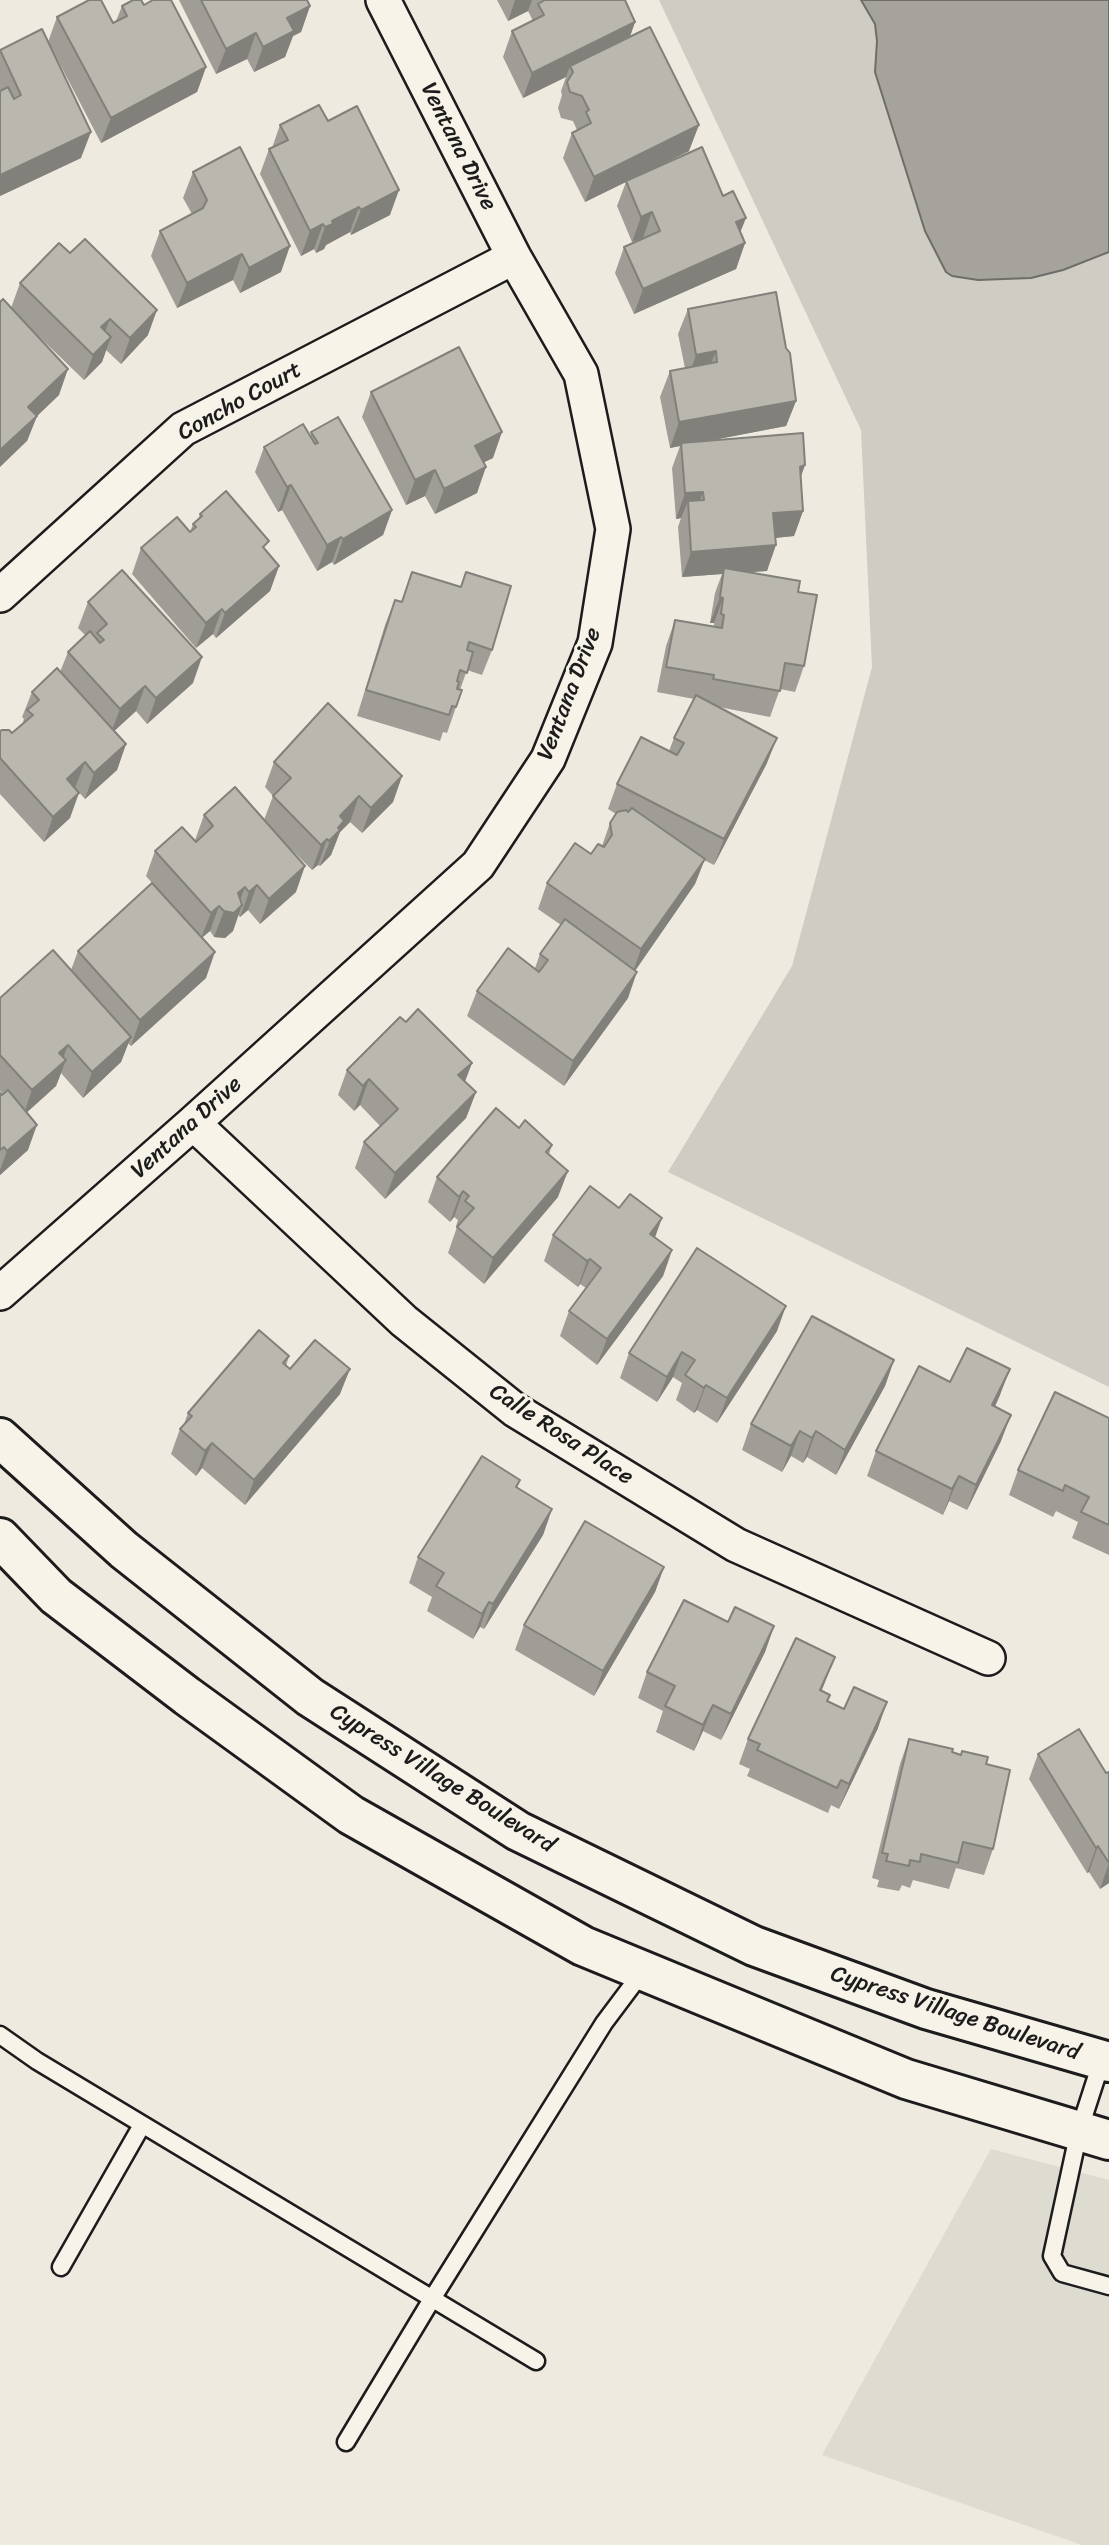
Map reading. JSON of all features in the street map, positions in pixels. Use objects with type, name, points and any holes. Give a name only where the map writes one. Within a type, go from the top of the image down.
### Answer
[{"type":"street","name":"Ventana Drive","points":[[0,1293],[478,865],[548,759],[595,643],[613,529],[581,374],[514,257],[383,0]]},
{"type":"street","name":"Concho Court","points":[[0,594],[183,429],[514,257]]},
{"type":"street","name":"Calle Rosa Place","points":[[193,1123],[404,1321],[514,1410],[736,1545],[988,1658]]},
{"type":"street","name":"Cypress Village Boulevard","points":[[0,1438],[124,1550],[310,1697],[518,1832],[754,1946],[926,2009],[1105,2061]]},
{"type":"street","points":[[0,1538],[56,1596],[187,1696],[351,1815],[583,1946],[906,2079],[1094,2136]]},
{"type":"lane","points":[[346,2442],[604,2023],[643,1971]]},
{"type":"lane","points":[[0,2035],[37,2061],[142,2125],[536,2361]]},
{"type":"lane","points":[[1105,2061],[1094,2136],[1052,2256],[1062,2273],[1109,2286]]},
{"type":"lane","points":[[61,2267],[142,2125]]},
{"type":"shaded area","points":[[659,0],[1109,0],[1109,1387],[668,1172],[792,966],[872,667],[861,430]]},
{"type":"shaded area","points":[[861,0],[1109,0],[1109,252],[1063,270],[1031,278],[978,280],[952,276],[946,272],[925,231],[875,72],[875,24]]},
{"type":"shaded area","points":[[991,2149],[1109,2180],[1109,2545],[1082,2545],[822,2455]]},
{"type":"building","points":[[89,0],[101,0],[113,23],[127,16],[122,6],[133,0],[141,0],[144,5],[153,0],[171,0],[206,67],[111,118],[57,17]]},
{"type":"building","points":[[201,0],[307,0],[310,6],[287,18],[294,31],[263,47],[256,33],[226,49]]},
{"type":"building","points":[[545,0],[625,0],[635,22],[532,73],[512,31],[544,15],[538,4]]},
{"type":"building","points":[[650,27],[699,125],[594,177],[572,133],[591,123],[586,112],[589,110],[582,96],[570,92],[567,82],[573,72],[570,66]]},
{"type":"building","points":[[42,29],[91,132],[0,175],[0,91],[8,87],[14,99],[21,95],[0,50]]},
{"type":"building","points":[[319,105],[328,121],[357,106],[399,190],[361,210],[359,207],[332,221],[333,224],[325,227],[323,224],[310,231],[269,149],[288,140],[280,125]]},
{"type":"building","points":[[240,147],[290,246],[249,268],[242,254],[187,283],[160,231],[203,208],[207,200],[193,172]]},
{"type":"building","points":[[702,147],[723,196],[733,191],[746,218],[736,222],[745,243],[643,289],[624,247],[660,231],[652,212],[641,217],[626,181]]},
{"type":"building","points":[[85,239],[157,310],[130,338],[110,319],[101,327],[111,337],[93,355],[20,283],[59,243],[70,253]]},
{"type":"building","points":[[776,292],[786,348],[790,353],[796,401],[679,422],[670,371],[717,362],[716,351],[696,355],[688,309]]},
{"type":"building","points":[[3,299],[68,369],[28,407],[37,416],[0,450],[0,302]]},
{"type":"building","points":[[459,347],[502,432],[475,446],[486,467],[444,489],[435,470],[415,480],[371,392]]},
{"type":"building","points":[[338,417],[392,510],[343,539],[341,537],[327,545],[291,485],[287,487],[264,447],[303,424],[315,444],[318,443],[311,432]]},
{"type":"building","points":[[803,433],[805,465],[800,467],[803,511],[773,513],[776,545],[691,552],[688,501],[704,500],[703,492],[685,493],[681,443]]},
{"type":"building","points":[[226,491],[269,541],[263,547],[279,566],[225,613],[222,609],[206,623],[141,548],[177,517],[190,532],[196,527],[193,524],[202,516],[200,514]]},
{"type":"building","points":[[724,568],[800,581],[798,592],[817,595],[804,666],[785,663],[780,691],[666,667],[675,620],[722,628],[723,598],[720,597]]},
{"type":"building","points":[[122,570],[202,657],[156,698],[145,686],[120,709],[68,652],[90,631],[100,643],[104,640],[97,633],[107,624],[88,602]]},
{"type":"building","points":[[412,572],[461,587],[466,572],[511,586],[492,650],[469,642],[467,650],[473,652],[467,673],[460,670],[457,689],[462,690],[456,707],[452,706],[449,715],[366,690],[395,600],[402,602]]},
{"type":"building","points":[[57,668],[126,744],[94,773],[85,762],[67,779],[79,793],[53,817],[0,758],[0,731],[9,730],[12,733],[33,715],[27,710],[39,700],[32,692]]},
{"type":"building","points":[[696,695],[777,738],[724,839],[617,784],[641,737],[677,755],[684,743],[674,738]]},
{"type":"building","points":[[328,703],[402,776],[371,808],[359,796],[340,816],[344,821],[338,828],[340,830],[321,845],[273,796],[291,778],[274,762]]},
{"type":"building","points":[[235,787],[305,866],[269,899],[257,885],[249,892],[245,887],[238,893],[242,905],[234,913],[224,911],[219,906],[211,913],[155,851],[182,827],[196,842],[213,826],[204,815]]},
{"type":"building","points":[[632,808],[705,859],[641,949],[547,883],[575,843],[591,854],[598,844],[604,847],[612,835],[610,823],[617,812],[628,812]]},
{"type":"building","points":[[152,883],[215,952],[140,1020],[78,951]]},
{"type":"building","points":[[565,919],[637,972],[573,1061],[477,991],[508,948],[539,972],[548,960],[540,954]]},
{"type":"building","points":[[53,950],[131,1037],[92,1072],[68,1045],[59,1053],[66,1060],[32,1090],[0,1055],[0,998]]},
{"type":"building","points":[[418,1009],[472,1063],[458,1075],[476,1092],[395,1173],[364,1142],[398,1109],[369,1079],[363,1086],[347,1070],[400,1017],[406,1022]]},
{"type":"building","points":[[8,1090],[37,1125],[7,1151],[4,1147],[0,1150],[0,1093],[2,1095]]},
{"type":"building","points":[[496,1108],[519,1128],[525,1120],[552,1145],[546,1152],[568,1171],[493,1258],[457,1227],[474,1208],[465,1201],[469,1196],[463,1191],[459,1197],[437,1177]]},
{"type":"building","points":[[590,1186],[619,1208],[630,1194],[662,1218],[650,1234],[672,1250],[607,1339],[569,1311],[601,1268],[590,1259],[587,1261],[553,1235]]},
{"type":"building","points":[[697,1248],[786,1306],[727,1398],[706,1385],[704,1388],[685,1375],[695,1360],[682,1352],[667,1377],[629,1353]]},
{"type":"building","points":[[812,1316],[894,1360],[845,1450],[816,1431],[812,1438],[800,1431],[791,1446],[751,1424]]},
{"type":"building","points":[[259,1330],[289,1356],[283,1363],[290,1369],[315,1340],[350,1369],[254,1480],[212,1443],[205,1451],[180,1429],[192,1416],[188,1413]]},
{"type":"building","points":[[967,1348],[1010,1369],[992,1405],[1011,1415],[976,1485],[959,1476],[952,1489],[876,1451],[919,1366],[950,1382]]},
{"type":"building","points":[[1055,1392],[1109,1418],[1109,1525],[1081,1512],[1089,1497],[1065,1485],[1063,1491],[1018,1470]]},
{"type":"building","points":[[482,1456],[520,1480],[516,1487],[552,1509],[493,1604],[489,1602],[482,1614],[436,1586],[444,1573],[418,1557]]},
{"type":"building","points":[[585,1521],[664,1567],[603,1671],[524,1625]]},
{"type":"building","points":[[684,1600],[728,1622],[735,1607],[774,1626],[731,1714],[713,1705],[703,1725],[665,1706],[675,1686],[647,1672]]},
{"type":"building","points":[[796,1638],[835,1657],[820,1690],[830,1695],[827,1701],[844,1709],[854,1687],[887,1702],[849,1784],[841,1780],[837,1788],[757,1750],[760,1744],[748,1739]]},
{"type":"building","points":[[1079,1729],[1106,1773],[1109,1772],[1109,1863],[1098,1846],[1096,1848],[1038,1754]]},
{"type":"building","points":[[909,1739],[953,1749],[952,1752],[961,1755],[962,1751],[988,1757],[986,1764],[1010,1770],[993,1849],[963,1842],[958,1863],[921,1854],[920,1862],[910,1860],[909,1866],[886,1861],[888,1854],[882,1853]]}]
